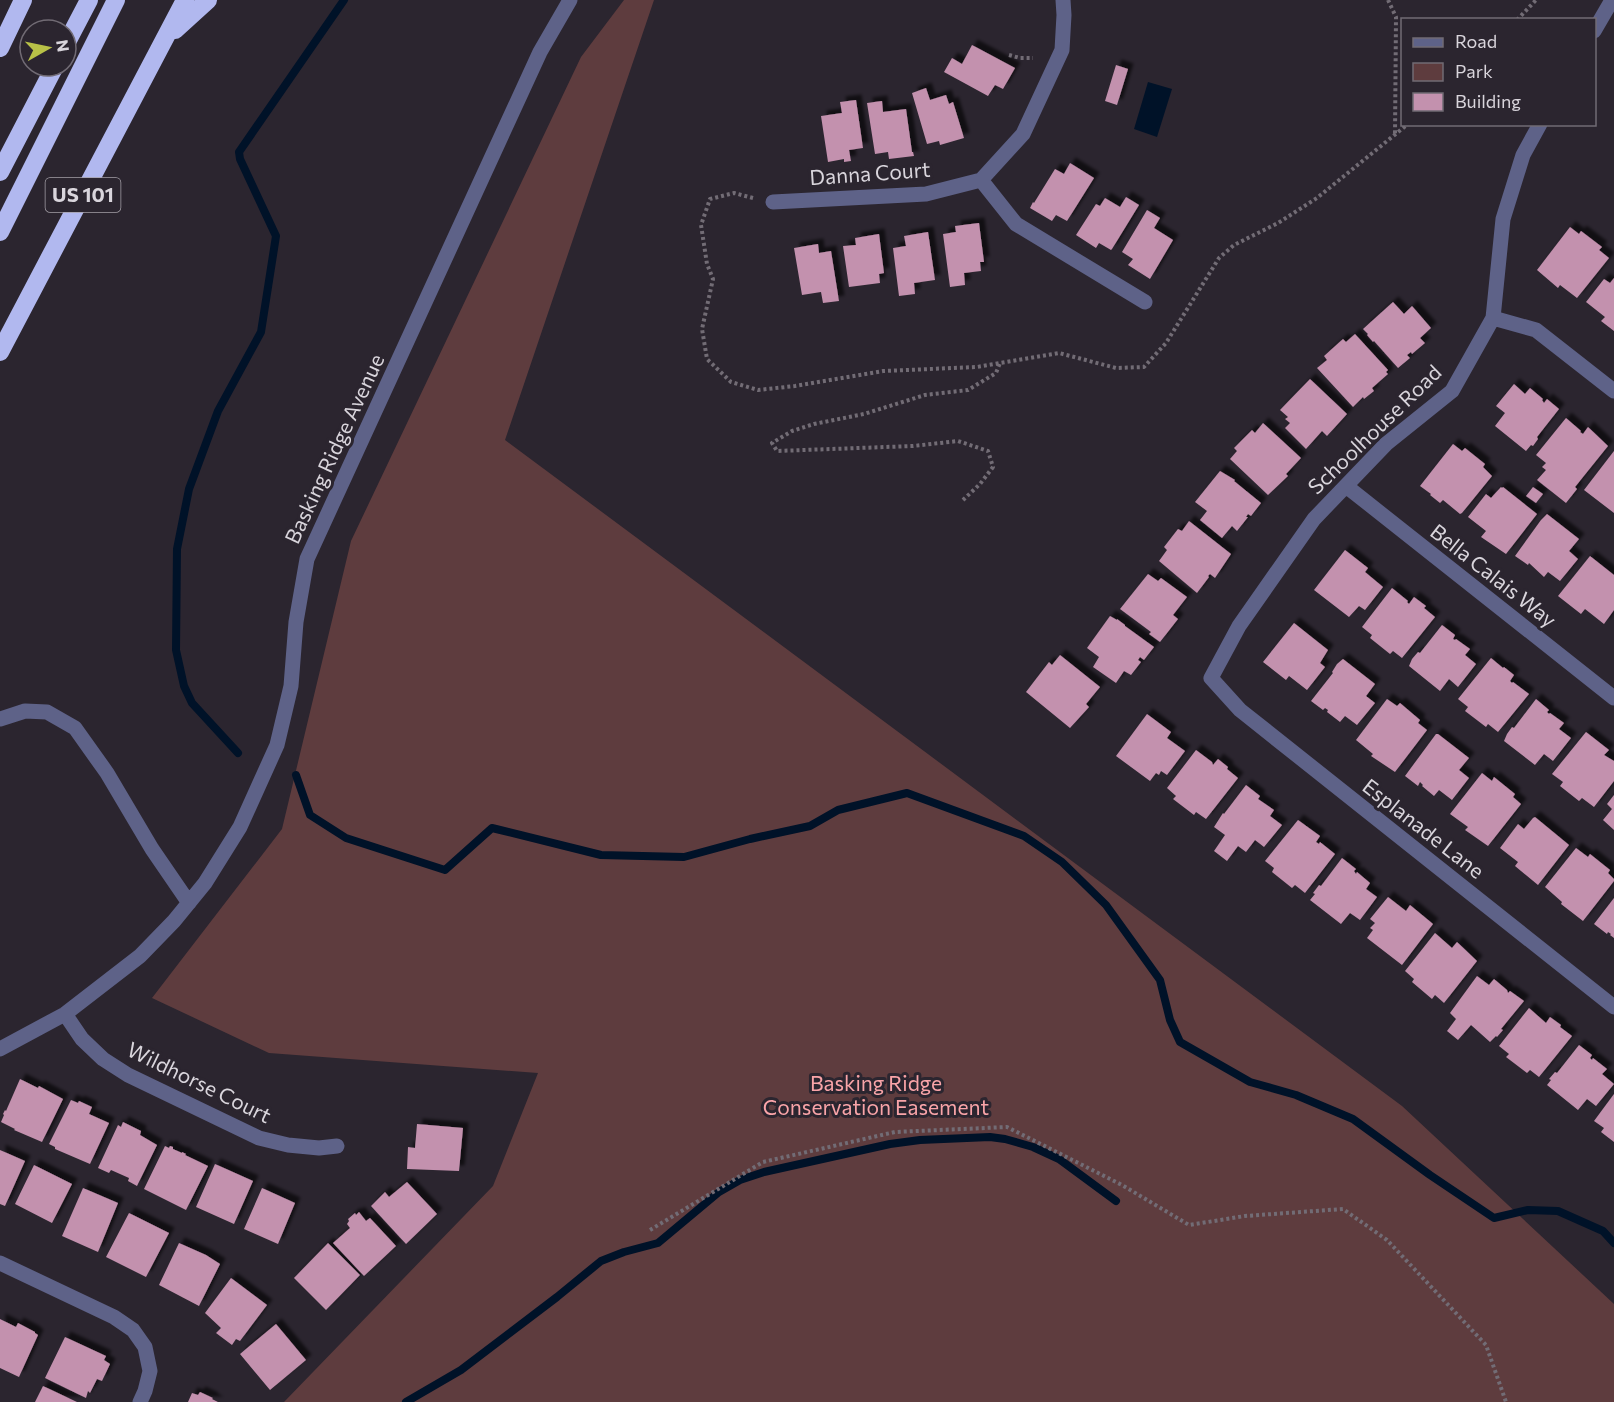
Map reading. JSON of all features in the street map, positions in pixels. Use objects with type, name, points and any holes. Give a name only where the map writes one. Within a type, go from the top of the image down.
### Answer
[{"type":"highway","points":[[0,48],[23,0]]},
{"type":"highway","points":[[78,21],[89,0]]},
{"type":"highway","points":[[0,232],[116,0]]},
{"type":"highway","name":"US 101","points":[[0,352],[185,0]]},
{"type":"highway","points":[[167,37],[208,0]]},
{"type":"highway","points":[[0,172],[49,78]]},
{"type":"street","name":"Basking Ridge Avenue","points":[[0,1049],[65,1014],[140,956],[174,921],[205,883],[240,827],[277,745],[291,686],[297,622],[307,559],[540,52],[570,0]]},
{"type":"street","points":[[1062,0],[1064,15],[1062,51],[1023,134],[981,180],[1016,224],[1145,302]]},
{"type":"street","points":[[1596,28],[1612,0]]},
{"type":"street","name":"Schoolhouse Road","points":[[1211,678],[1239,626],[1314,519],[1386,444],[1452,391],[1494,318],[1503,219],[1523,154],[1539,126]]},
{"type":"street","name":"Danna Court","points":[[773,202],[926,194],[981,180]]},
{"type":"street","points":[[1494,318],[1536,330],[1614,391]]},
{"type":"street","name":"Bella Calais Way","points":[[1346,486],[1614,698]]},
{"type":"street","name":"Esplanade Lane","points":[[1211,678],[1240,710],[1614,1008]]},
{"type":"street","points":[[0,718],[25,711],[47,712],[75,728],[107,773],[152,849],[189,903]]},
{"type":"street","name":"Wildhorse Court","points":[[65,1014],[82,1039],[103,1059],[128,1075],[259,1138],[288,1146],[319,1148],[337,1146]]},
{"type":"street","points":[[0,1263],[114,1317],[133,1330],[145,1347],[150,1371],[140,1402]]},
{"type":"path","points":[[1388,0],[1396,17],[1395,136]]},
{"type":"path","points":[[1519,18],[1536,0]]},
{"type":"path","points":[[1009,56],[1033,58]]},
{"type":"path","points":[[773,202],[734,193],[710,199],[701,225],[707,264],[713,279],[702,328],[708,359],[730,382],[758,390],[883,371],[977,367],[1059,353],[1116,368],[1144,367],[1166,343],[1219,258],[1234,245],[1278,223],[1317,198],[1406,126]]},
{"type":"path","points":[[963,500],[980,484],[993,466],[988,452],[958,441],[913,446],[777,451],[772,443],[792,431],[814,424],[864,414],[925,395],[968,390],[996,373],[1000,363]]},
{"type":"path","points":[[650,1230],[763,1162],[895,1132],[1007,1127],[1122,1185],[1189,1225],[1245,1216],[1343,1209],[1387,1240],[1486,1345],[1506,1402]]},
{"type":"green space","name":"Basking Ridge Conservation Easement","points":[[624,0],[654,0],[505,440],[1402,1106],[1614,1304],[1614,1402],[284,1402],[493,1186],[538,1073],[269,1053],[152,998],[282,829],[351,541],[581,57]]},
{"type":"water","points":[[1148,82],[1172,89],[1157,137],[1134,129]]},
{"type":"building","points":[[972,45],[1015,68],[1003,89],[995,85],[988,96],[944,72],[952,58],[962,64]]},
{"type":"building","points":[[1116,65],[1128,69],[1117,105],[1105,101]]},
{"type":"building","points":[[926,88],[930,100],[946,95],[949,104],[953,102],[964,138],[940,145],[939,141],[927,144],[912,93]]},
{"type":"building","points":[[856,100],[863,148],[849,150],[851,161],[844,162],[844,159],[828,162],[821,116],[842,113],[840,102]]},
{"type":"building","points":[[882,101],[883,112],[906,109],[914,156],[889,159],[888,152],[875,154],[867,103]]},
{"type":"building","points":[[1070,163],[1094,178],[1067,221],[1056,215],[1052,221],[1030,208],[1055,169],[1064,174]]},
{"type":"building","points":[[1126,197],[1139,205],[1111,250],[1099,243],[1096,248],[1076,235],[1096,204],[1100,206],[1105,198],[1120,207]]},
{"type":"building","points":[[1147,210],[1160,218],[1154,228],[1173,240],[1150,279],[1128,265],[1133,259],[1122,252]]},
{"type":"building","points":[[979,223],[984,262],[980,262],[981,271],[964,273],[965,285],[950,287],[943,234],[956,232],[955,226]]},
{"type":"building","points":[[1570,227],[1579,234],[1581,231],[1602,247],[1599,250],[1609,258],[1577,298],[1560,285],[1558,288],[1537,270]]},
{"type":"building","points":[[928,232],[935,280],[914,283],[915,294],[899,296],[893,248],[906,246],[904,236]]},
{"type":"building","points":[[879,234],[884,273],[879,274],[880,283],[849,287],[843,246],[856,245],[855,238]]},
{"type":"building","points":[[818,244],[819,253],[831,251],[839,301],[823,303],[821,292],[802,295],[794,248]]},
{"type":"building","points":[[1614,278],[1614,331],[1601,321],[1605,317],[1586,302],[1604,279],[1610,283]]},
{"type":"building","points":[[1393,302],[1404,314],[1412,306],[1431,328],[1420,338],[1425,343],[1412,354],[1411,352],[1407,355],[1410,358],[1398,368],[1363,329]]},
{"type":"building","points":[[1355,334],[1388,370],[1386,372],[1388,374],[1372,388],[1374,391],[1364,399],[1363,397],[1353,407],[1317,368],[1327,360],[1324,356],[1343,339],[1346,342]]},
{"type":"building","points":[[1310,379],[1347,414],[1327,436],[1322,431],[1306,449],[1285,428],[1290,423],[1285,419],[1288,417],[1280,410]]},
{"type":"building","points":[[1514,384],[1525,394],[1530,388],[1543,399],[1544,403],[1547,399],[1559,409],[1537,437],[1533,446],[1531,445],[1526,451],[1495,426],[1505,413],[1496,406]]},
{"type":"building","points":[[1566,418],[1583,434],[1588,427],[1608,446],[1575,487],[1577,489],[1566,503],[1537,480],[1546,470],[1542,467],[1546,463],[1536,455]]},
{"type":"building","points":[[1263,423],[1301,458],[1286,474],[1288,476],[1268,495],[1230,459],[1237,451],[1234,448],[1252,430],[1255,433]]},
{"type":"building","points":[[1453,444],[1462,451],[1465,448],[1485,464],[1483,467],[1492,476],[1460,514],[1443,500],[1440,503],[1420,486]]},
{"type":"building","points":[[1614,451],[1614,513],[1584,490]]},
{"type":"building","points":[[1220,471],[1235,480],[1261,503],[1251,516],[1248,514],[1237,531],[1232,526],[1222,538],[1200,520],[1207,511],[1195,502]]},
{"type":"building","points":[[1501,487],[1537,514],[1506,554],[1481,537],[1486,531],[1468,517],[1486,494],[1491,498]]},
{"type":"building","points":[[1533,487],[1543,494],[1536,503],[1526,496]]},
{"type":"building","points":[[1547,514],[1579,539],[1569,551],[1578,559],[1560,581],[1548,572],[1544,577],[1529,563],[1528,565],[1515,556]]},
{"type":"building","points":[[1189,521],[1231,554],[1215,578],[1210,574],[1197,593],[1159,561],[1167,550],[1164,547],[1178,529],[1182,531]]},
{"type":"building","points":[[1345,550],[1368,568],[1365,572],[1383,587],[1365,610],[1359,606],[1349,617],[1314,590]]},
{"type":"building","points":[[1590,556],[1614,575],[1614,610],[1604,624],[1585,609],[1581,614],[1558,596]]},
{"type":"building","points":[[1148,574],[1158,581],[1161,578],[1187,597],[1173,615],[1178,619],[1160,642],[1149,634],[1151,632],[1120,609]]},
{"type":"building","points":[[1392,588],[1409,604],[1414,597],[1435,617],[1402,658],[1393,651],[1390,654],[1370,638],[1372,635],[1362,627]]},
{"type":"building","points":[[1110,616],[1154,647],[1144,660],[1140,657],[1138,660],[1141,662],[1131,675],[1124,671],[1116,683],[1093,667],[1099,657],[1087,648]]},
{"type":"building","points":[[1294,623],[1328,650],[1320,663],[1325,667],[1307,690],[1289,676],[1286,680],[1263,662]]},
{"type":"building","points":[[1442,625],[1455,635],[1453,639],[1470,649],[1465,655],[1476,664],[1458,687],[1449,679],[1440,691],[1409,666],[1412,659],[1418,652],[1420,653]]},
{"type":"building","points":[[1060,655],[1100,687],[1086,704],[1089,707],[1070,728],[1026,692],[1049,662],[1052,665]]},
{"type":"building","points":[[1491,658],[1514,675],[1510,681],[1512,683],[1529,694],[1498,732],[1488,724],[1486,727],[1465,711],[1468,707],[1458,699]]},
{"type":"building","points":[[1343,659],[1375,684],[1366,696],[1375,703],[1357,725],[1345,716],[1340,722],[1327,712],[1328,710],[1325,708],[1323,710],[1311,701]]},
{"type":"building","points":[[1387,699],[1397,706],[1400,703],[1420,720],[1418,723],[1427,730],[1395,772],[1371,756],[1373,754],[1356,740]]},
{"type":"building","points":[[1536,699],[1549,710],[1547,712],[1549,714],[1564,723],[1559,729],[1571,738],[1553,761],[1544,754],[1535,765],[1504,741],[1512,727],[1514,728]]},
{"type":"building","points":[[1147,714],[1171,732],[1167,738],[1185,751],[1167,775],[1161,771],[1159,775],[1156,773],[1150,781],[1116,756]]},
{"type":"building","points":[[1586,732],[1609,750],[1604,755],[1614,761],[1614,781],[1594,807],[1582,798],[1579,801],[1560,786],[1563,782],[1552,774]]},
{"type":"building","points":[[1436,734],[1469,758],[1459,770],[1469,778],[1452,800],[1439,790],[1434,796],[1420,782],[1418,786],[1405,776]]},
{"type":"building","points":[[1196,750],[1213,765],[1218,759],[1238,778],[1206,819],[1196,812],[1194,815],[1173,799],[1176,796],[1167,788]]},
{"type":"building","points":[[1482,773],[1492,781],[1494,777],[1515,794],[1513,797],[1521,804],[1488,846],[1465,830],[1468,827],[1450,814]]},
{"type":"building","points":[[1246,785],[1260,796],[1258,799],[1274,810],[1270,816],[1282,825],[1264,847],[1255,840],[1246,852],[1238,846],[1227,861],[1214,851],[1225,835],[1214,827]]},
{"type":"building","points":[[1614,795],[1614,830],[1603,820],[1612,809],[1607,804]]},
{"type":"building","points":[[1535,817],[1569,845],[1538,885],[1515,866],[1518,862],[1500,848],[1518,824],[1524,829]]},
{"type":"building","points":[[1298,820],[1320,836],[1316,842],[1319,844],[1320,842],[1335,854],[1305,893],[1295,885],[1292,888],[1272,872],[1274,868],[1265,861]]},
{"type":"building","points":[[1576,848],[1588,857],[1590,854],[1610,870],[1608,873],[1614,879],[1583,921],[1561,904],[1562,902],[1545,887]]},
{"type":"building","points":[[1342,858],[1356,869],[1354,871],[1356,874],[1357,872],[1370,883],[1366,889],[1377,897],[1360,920],[1350,913],[1341,924],[1310,900],[1319,885],[1321,886]]},
{"type":"building","points":[[1388,897],[1406,911],[1410,905],[1433,924],[1402,965],[1367,938],[1373,930],[1370,928],[1375,923],[1370,919]]},
{"type":"building","points":[[1614,898],[1614,938],[1594,924]]},
{"type":"building","points":[[1435,933],[1452,948],[1457,942],[1477,961],[1444,1003],[1435,995],[1432,999],[1412,982],[1414,979],[1405,971]]},
{"type":"building","points":[[1477,976],[1489,985],[1494,979],[1508,993],[1510,991],[1524,1001],[1501,1029],[1503,1030],[1490,1042],[1471,1025],[1458,1040],[1447,1031],[1456,1019],[1450,1013]]},
{"type":"building","points":[[1529,1008],[1546,1023],[1550,1017],[1572,1036],[1539,1077],[1530,1070],[1527,1073],[1506,1057],[1509,1054],[1499,1046]]},
{"type":"building","points":[[1579,1045],[1592,1055],[1590,1058],[1592,1060],[1593,1058],[1607,1069],[1602,1074],[1614,1084],[1596,1106],[1587,1099],[1578,1110],[1547,1085],[1551,1080],[1549,1079],[1555,1072],[1557,1073]]},
{"type":"building","points":[[20,1079],[63,1099],[42,1142],[1,1122]]},
{"type":"building","points":[[1614,1094],[1614,1142],[1601,1132],[1604,1128],[1594,1121]]},
{"type":"building","points":[[71,1100],[92,1107],[89,1114],[109,1123],[90,1164],[55,1149],[49,1144]]},
{"type":"building","points":[[123,1122],[141,1131],[140,1135],[157,1145],[137,1186],[128,1181],[129,1178],[111,1170],[109,1173],[98,1168],[118,1125],[121,1127]]},
{"type":"building","points":[[417,1124],[463,1128],[459,1171],[407,1169],[408,1147],[415,1148]]},
{"type":"building","points":[[165,1146],[173,1147],[208,1166],[186,1210],[144,1189]]},
{"type":"building","points":[[0,1150],[25,1161],[5,1206],[0,1204]]},
{"type":"building","points":[[215,1164],[253,1181],[234,1224],[196,1207]]},
{"type":"building","points":[[34,1165],[72,1184],[52,1223],[15,1204]]},
{"type":"building","points":[[407,1182],[437,1214],[406,1244],[371,1206],[385,1192],[389,1197]]},
{"type":"building","points":[[83,1188],[118,1203],[98,1252],[62,1236]]},
{"type":"building","points":[[262,1188],[295,1203],[278,1244],[244,1229]]},
{"type":"building","points":[[359,1212],[366,1221],[370,1218],[396,1246],[364,1276],[333,1243],[350,1228],[347,1224],[348,1219]]},
{"type":"building","points":[[129,1213],[169,1233],[146,1277],[106,1257]]},
{"type":"building","points":[[179,1243],[220,1264],[199,1306],[159,1285]]},
{"type":"building","points":[[328,1243],[360,1275],[326,1310],[294,1278]]},
{"type":"building","points":[[231,1278],[267,1305],[240,1341],[236,1339],[232,1345],[216,1333],[221,1328],[205,1313]]},
{"type":"building","points":[[0,1319],[16,1327],[18,1323],[38,1335],[19,1377],[0,1368]]},
{"type":"building","points":[[276,1324],[306,1360],[270,1390],[240,1354]]},
{"type":"building","points":[[65,1337],[106,1356],[104,1360],[110,1364],[102,1381],[97,1379],[86,1398],[45,1378]]},
{"type":"building","points":[[43,1386],[77,1402],[35,1402]]},
{"type":"building","points":[[200,1392],[218,1402],[188,1402],[192,1393],[198,1395]]},
{"type":"waterway","points":[[238,753],[192,703],[184,686],[176,650],[177,549],[189,489],[218,411],[261,332],[276,236],[240,159],[239,152],[344,0]]},
{"type":"waterway","points":[[296,775],[310,815],[346,838],[445,870],[492,828],[601,855],[684,857],[810,826],[838,810],[907,793],[1024,836],[1062,862],[1106,905],[1160,980],[1170,1020],[1180,1042],[1250,1082],[1296,1095],[1353,1119],[1494,1218],[1528,1210],[1558,1211],[1603,1231],[1614,1243]]},
{"type":"waterway","points":[[406,1402],[461,1370],[601,1261],[658,1243],[719,1192],[740,1180],[764,1172],[890,1144],[920,1140],[990,1137],[1033,1147],[1059,1159],[1116,1201]]}]
